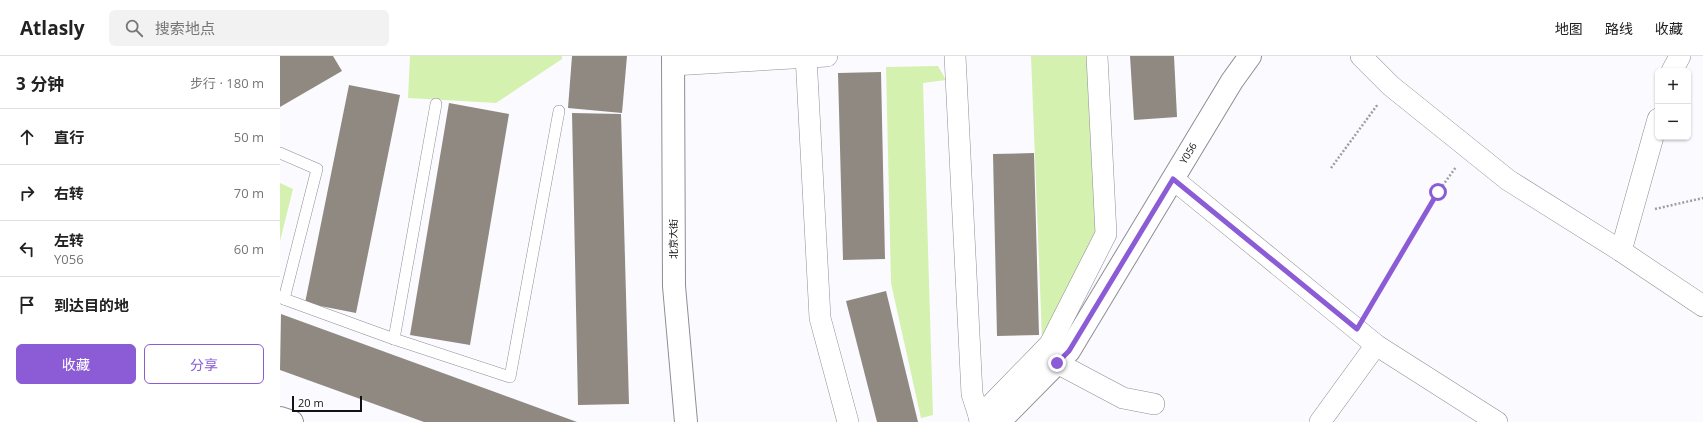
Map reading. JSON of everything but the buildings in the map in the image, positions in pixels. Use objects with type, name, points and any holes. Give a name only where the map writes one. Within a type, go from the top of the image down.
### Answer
[{"type":"street","points":[[806,56],[820,318],[848,422]]},
{"type":"street","points":[[673,60],[827,56]]},
{"type":"street","points":[[955,56],[972,394],[986,420],[1050,344],[1106,234],[1097,56]]},
{"type":"street","points":[[1361,56],[1391,86],[1508,180],[1622,251],[1703,306]]},
{"type":"street","points":[[1674,68],[1680,56]]},
{"type":"street","name":"Y056","points":[[986,420],[1057,363],[1069,351],[1232,80],[1247,58]]},
{"type":"street","name":"北京大街","points":[[673,60],[674,286],[686,422]]},
{"type":"street","points":[[1622,251],[1655,130]]},
{"type":"street","points":[[1173,179],[1376,345],[1497,422]]},
{"type":"street","points":[[1320,422],[1376,345]]},
{"type":"street","points":[[1057,363],[1123,398],[1154,404]]},
{"type":"street","points":[[280,418],[292,422]]},
{"type":"lane","points":[[394,339],[436,104]]},
{"type":"lane","points":[[280,153],[316,169],[282,298],[394,339],[510,377],[559,111]]},
{"type":"path","points":[[1331,168],[1391,86]]},
{"type":"path","points":[[1357,329],[1438,192],[1470,150]]},
{"type":"path","points":[[1631,215],[1703,198]]},
{"type":"green space","points":[[410,56],[562,56],[562,59],[496,103],[408,98]]},
{"type":"green space","points":[[1031,56],[1090,56],[1099,234],[1042,338]]},
{"type":"green space","points":[[938,66],[946,80],[923,83],[933,415],[921,418],[891,283],[886,67]]},
{"type":"green space","points":[[280,183],[293,189],[280,241]]},
{"type":"route","points":[[1057,363],[1069,351],[1173,179],[1357,329],[1438,192]]}]
